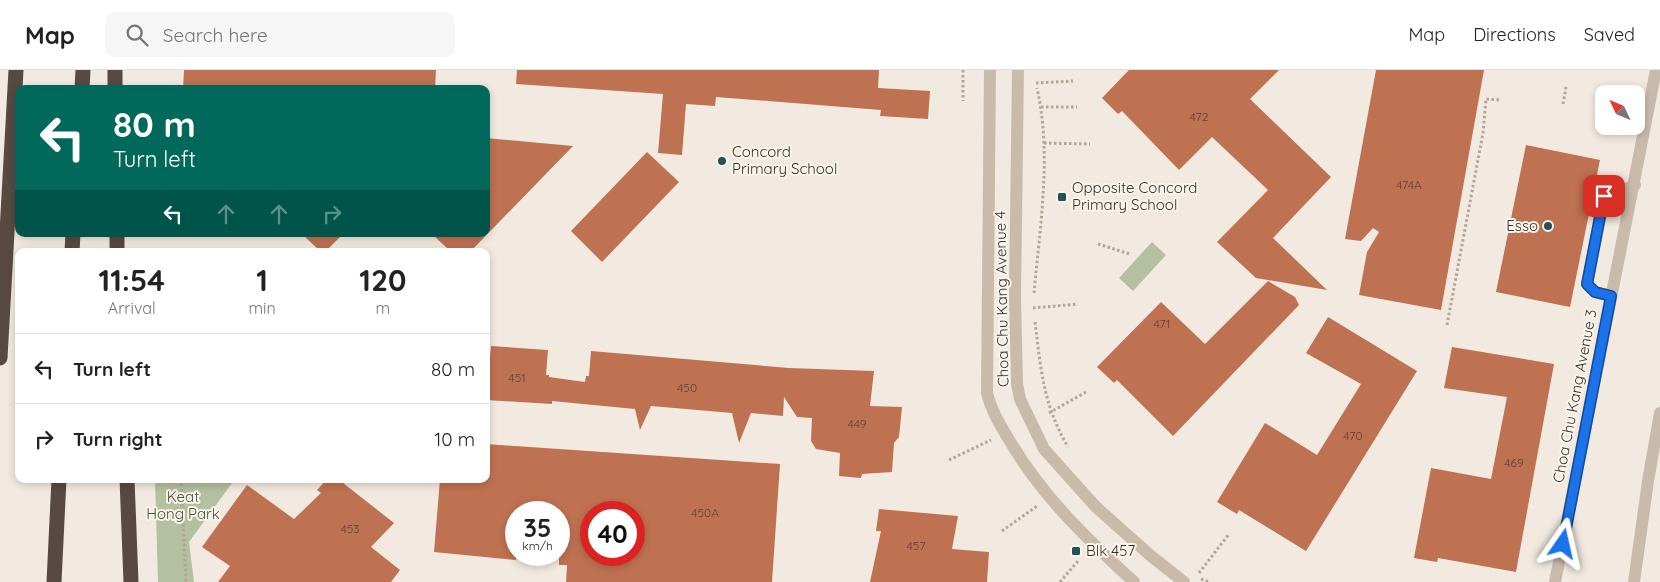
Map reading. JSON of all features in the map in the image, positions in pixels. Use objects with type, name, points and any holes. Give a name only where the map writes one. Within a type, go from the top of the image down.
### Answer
[{"type":"highway","points":[[15,85],[16,70]]},
{"type":"highway","points":[[82,85],[83,70]]},
{"type":"highway","points":[[115,70],[115,85]]},
{"type":"highway","points":[[0,358],[15,88]]},
{"type":"highway","points":[[54,582],[59,483]]},
{"type":"highway","points":[[127,483],[131,582]]},
{"type":"street","name":"Choa Chu Kang Avenue 4","points":[[990,70],[987,393],[990,408],[1025,468],[1075,528],[1134,582]]},
{"type":"street","name":"Choa Chu Kang Avenue 4","points":[[1018,70],[1016,296],[1017,384],[1020,398],[1044,449],[1096,507],[1151,556],[1184,582]]},
{"type":"street","name":"Choa Chu Kang Avenue 3","points":[[1555,582],[1656,70]]},
{"type":"street","points":[[1611,296],[1595,292],[1587,284],[1604,198],[1606,195],[1617,193],[1635,184]]},
{"type":"street","points":[[1634,582],[1648,481],[1660,413]]},
{"type":"path","points":[[962,70],[963,101]]},
{"type":"path","points":[[1036,77],[1041,107],[1045,157],[1033,308],[1043,388],[1050,412],[1073,453]]},
{"type":"path","points":[[1036,84],[1073,81]]},
{"type":"path","points":[[1563,104],[1566,87]]},
{"type":"path","points":[[1447,324],[1483,133],[1486,99],[1500,100]]},
{"type":"path","points":[[1041,107],[1077,107]]},
{"type":"path","points":[[1044,143],[1090,144]]},
{"type":"path","points":[[1098,244],[1130,254]]},
{"type":"path","points":[[1033,308],[1078,304]]},
{"type":"path","points":[[1064,403],[1086,392]]},
{"type":"path","points":[[949,460],[1004,432]]},
{"type":"path","points":[[181,483],[186,582]]},
{"type":"path","points":[[1002,531],[1050,497]]},
{"type":"path","points":[[1199,573],[1229,534]]},
{"type":"path","points":[[1060,582],[1078,561]]},
{"type":"path","points":[[1196,577],[1210,582]]},
{"type":"green space","points":[[1152,242],[1166,255],[1133,291],[1119,278]]},
{"type":"green space","name":"Keat Hong Park","points":[[155,483],[232,483],[189,542],[194,582],[158,582]]},
{"type":"building","points":[[184,70],[436,70],[435,85],[183,85]]},
{"type":"building","points":[[517,70],[879,70],[878,88],[930,91],[928,119],[880,116],[881,110],[716,97],[715,106],[686,104],[682,155],[658,153],[663,94],[516,84]]},
{"type":"building","points":[[1129,70],[1279,70],[1250,99],[1331,177],[1273,238],[1327,290],[1256,278],[1217,242],[1268,190],[1212,137],[1179,170],[1122,111],[1118,114],[1102,98]]},
{"type":"building","points":[[1376,70],[1484,70],[1441,310],[1359,295],[1367,252],[1379,232],[1373,228],[1361,241],[1345,239]]},
{"type":"building","points":[[490,138],[573,146],[490,231]]},
{"type":"building","name":"Esso","points":[[1526,145],[1600,160],[1570,307],[1496,292]]},
{"type":"building","points":[[647,152],[679,182],[602,262],[571,231]]},
{"type":"building","points":[[305,237],[340,237],[329,248],[317,248]]},
{"type":"building","points":[[435,237],[485,237],[474,248],[447,248]]},
{"type":"building","points":[[1268,281],[1295,297],[1299,305],[1173,436],[1117,380],[1114,383],[1097,367],[1161,302],[1205,344]]},
{"type":"building","points":[[1328,317],[1417,371],[1306,551],[1239,510],[1237,514],[1217,502],[1265,423],[1317,455],[1361,384],[1306,353]]},
{"type":"building","points":[[491,346],[548,350],[546,375],[585,382],[586,376],[589,376],[591,351],[789,368],[874,371],[870,406],[902,407],[899,437],[894,443],[892,472],[862,474],[861,478],[839,476],[840,453],[816,449],[811,441],[812,418],[797,417],[784,397],[783,416],[751,413],[739,443],[732,413],[651,406],[640,430],[635,409],[552,401],[552,404],[490,400]]},
{"type":"building","points":[[1452,347],[1554,364],[1516,572],[1438,558],[1437,562],[1414,558],[1431,468],[1491,479],[1507,397],[1444,388]]},
{"type":"building","points":[[490,444],[780,464],[772,582],[566,582],[567,566],[570,566],[570,501],[505,501],[505,559],[434,552],[440,483],[490,483]]},
{"type":"building","points":[[323,483],[343,483],[394,523],[371,547],[400,570],[391,582],[218,582],[230,566],[202,547],[247,485],[294,519],[321,493],[317,490]]},
{"type":"building","points":[[879,509],[958,516],[952,549],[989,552],[987,582],[870,582],[881,531],[876,531]]},
{"type":"place","name":"Concord Primary School","points":[[722,161]]},
{"type":"place","name":"Opposite Concord Primary School","points":[[1062,197]]},
{"type":"place","name":"Esso","points":[[1548,226]]},
{"type":"place","name":"Blk 457","points":[[1076,551]]},
{"type":"route","points":[[1563,544],[1602,352],[1611,296],[1595,292],[1587,284],[1604,196]]}]
